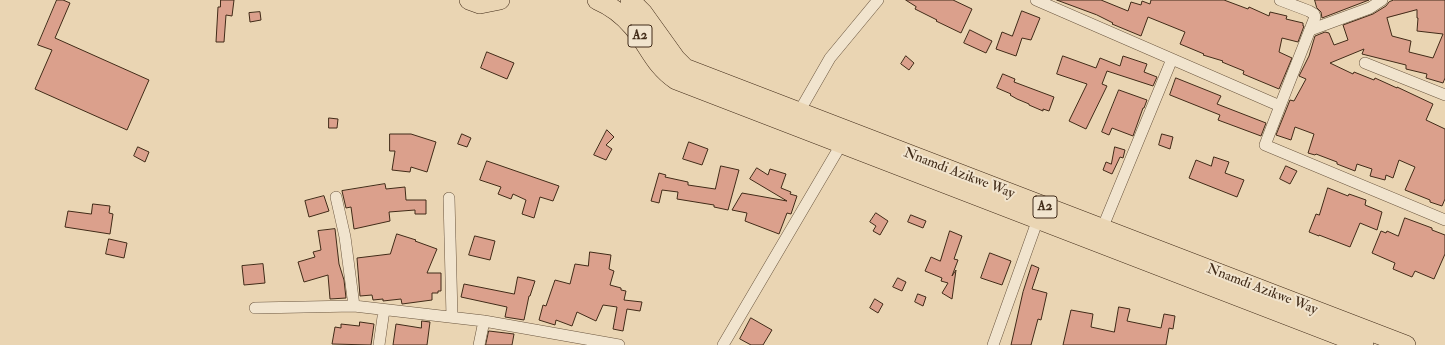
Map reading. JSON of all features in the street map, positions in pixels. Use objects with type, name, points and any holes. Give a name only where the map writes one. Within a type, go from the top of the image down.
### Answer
[{"type":"highway","points":[[469,0],[480,4],[500,0]]},
{"type":"highway","name":"Nnamdi Azikwe Way","points":[[597,0],[619,12],[634,28],[660,66],[666,73],[676,80],[1364,345]]},
{"type":"highway","name":"Nnamdi Azikwe Way","points":[[630,0],[643,13],[676,59],[685,68],[1406,345]]},
{"type":"street","points":[[799,112],[830,58],[878,0]]},
{"type":"street","points":[[1036,0],[1280,106]]},
{"type":"street","points":[[1280,0],[1314,14],[1315,17],[1265,145],[1445,220]]},
{"type":"street","points":[[1310,30],[1370,8],[1382,0]]},
{"type":"street","points":[[1102,229],[1172,59]]},
{"type":"street","points":[[1365,63],[1445,95]]},
{"type":"street","points":[[723,345],[842,143]]},
{"type":"street","points":[[336,197],[345,237],[354,306]]},
{"type":"street","points":[[449,198],[452,317]]},
{"type":"street","points":[[993,345],[1038,219]]},
{"type":"street","points":[[255,308],[354,306],[484,321],[586,342],[619,345]]},
{"type":"street","points":[[380,345],[384,310]]},
{"type":"street","points":[[480,345],[484,321]]},
{"type":"building","points":[[57,0],[63,0],[70,3],[55,38],[149,80],[127,130],[35,89],[52,50],[38,45]]},
{"type":"building","points":[[221,0],[234,0],[232,16],[226,15],[224,42],[216,42],[218,7],[220,7]]},
{"type":"building","points":[[906,0],[953,0],[972,9],[961,33],[915,9],[916,7]]},
{"type":"building","points":[[1057,0],[1101,0],[1128,11],[1131,2],[1141,5],[1142,1],[1150,4],[1151,0],[1224,0],[1248,9],[1249,7],[1269,16],[1270,12],[1287,16],[1286,19],[1303,23],[1304,26],[1298,42],[1282,38],[1279,52],[1292,58],[1279,89],[1243,74],[1244,71],[1222,62],[1223,61],[1203,55],[1204,54],[1180,44],[1185,32],[1148,17],[1141,36],[1112,24],[1113,23],[1097,15]]},
{"type":"building","points":[[1315,0],[1369,0],[1322,18],[1321,12],[1317,8]]},
{"type":"building","points":[[1394,0],[1445,0],[1445,78],[1443,83],[1426,78],[1427,74],[1406,69],[1406,65],[1362,54],[1364,49],[1330,63],[1353,74],[1354,72],[1374,80],[1375,78],[1433,104],[1426,120],[1445,129],[1445,199],[1442,206],[1405,190],[1415,167],[1399,160],[1393,178],[1386,175],[1385,180],[1370,176],[1372,169],[1357,164],[1355,171],[1337,164],[1337,162],[1316,154],[1308,153],[1314,134],[1295,127],[1291,140],[1276,135],[1290,100],[1294,101],[1306,79],[1299,76],[1309,56],[1315,36],[1325,32],[1329,33],[1334,45],[1348,40],[1343,25],[1373,14],[1386,6],[1389,2]],"holes":[[[1417,10],[1417,31],[1443,34],[1433,58],[1409,52],[1411,41],[1392,36],[1387,18]]]},
{"type":"building","points":[[1022,11],[1040,18],[1031,40],[1022,38],[1016,56],[996,49],[1002,32],[1012,36]]},
{"type":"building","points":[[260,12],[261,20],[250,22],[249,13]]},
{"type":"building","points":[[970,30],[992,41],[986,53],[964,43]]},
{"type":"building","points":[[487,52],[514,63],[507,79],[481,68]]},
{"type":"building","points":[[906,56],[914,63],[909,70],[901,64]]},
{"type":"building","points":[[1063,56],[1096,68],[1100,58],[1120,66],[1123,56],[1147,64],[1144,72],[1157,77],[1153,86],[1107,71],[1102,84],[1107,86],[1086,129],[1069,121],[1087,84],[1057,74]]},
{"type":"building","points":[[1003,74],[1015,79],[1014,82],[1054,97],[1049,111],[1043,109],[1043,111],[1029,105],[1010,95],[1011,94],[997,88]]},
{"type":"building","points":[[1176,78],[1221,96],[1217,104],[1266,123],[1261,136],[1218,120],[1220,115],[1170,95]]},
{"type":"building","points":[[1119,90],[1147,100],[1133,136],[1112,128],[1109,135],[1102,132]]},
{"type":"building","points":[[329,118],[338,119],[337,128],[329,128]]},
{"type":"building","points":[[607,130],[614,137],[606,145],[612,149],[606,160],[594,155]]},
{"type":"building","points":[[390,134],[411,134],[436,142],[427,172],[411,167],[410,172],[392,170],[395,151],[390,151]]},
{"type":"building","points":[[462,134],[471,138],[467,147],[458,144]]},
{"type":"building","points":[[1162,134],[1173,137],[1170,149],[1159,145]]},
{"type":"building","points":[[689,142],[708,149],[702,165],[683,159]]},
{"type":"building","points":[[138,147],[149,152],[145,162],[134,156]]},
{"type":"building","points":[[1115,147],[1125,150],[1123,158],[1120,157],[1112,174],[1103,170],[1106,162],[1111,164]]},
{"type":"building","points":[[1214,157],[1229,162],[1225,173],[1244,180],[1237,197],[1189,178],[1196,160],[1211,166]]},
{"type":"building","points":[[487,161],[559,186],[553,201],[540,197],[534,218],[522,214],[526,200],[513,194],[511,199],[498,194],[501,187],[480,180]]},
{"type":"building","points":[[721,166],[739,170],[728,210],[714,207],[714,205],[677,199],[678,192],[662,190],[659,203],[651,201],[659,173],[666,175],[665,177],[688,182],[688,185],[715,189]]},
{"type":"building","points":[[1286,166],[1297,171],[1290,184],[1280,179]]},
{"type":"building","points":[[757,168],[768,175],[770,169],[786,174],[781,188],[791,192],[790,194],[797,196],[791,214],[787,213],[779,234],[745,221],[747,213],[732,210],[742,193],[787,201],[750,179]]},
{"type":"building","points":[[385,184],[386,189],[405,187],[406,200],[426,200],[426,214],[415,214],[415,210],[389,212],[390,221],[354,229],[351,207],[346,208],[342,191]]},
{"type":"building","points":[[1328,188],[1348,196],[1349,194],[1366,200],[1365,205],[1382,212],[1377,230],[1360,223],[1350,247],[1309,232],[1316,214],[1319,215]]},
{"type":"building","points":[[324,196],[329,211],[309,217],[305,201]]},
{"type":"building","points":[[93,204],[110,206],[109,213],[113,214],[110,234],[65,227],[68,211],[91,214]]},
{"type":"building","points":[[876,213],[888,221],[880,235],[873,231],[876,226],[870,222]]},
{"type":"building","points":[[911,215],[926,221],[923,228],[908,222]]},
{"type":"building","points":[[1405,218],[1432,228],[1432,230],[1445,235],[1445,254],[1434,279],[1415,271],[1412,277],[1393,269],[1395,263],[1372,253],[1381,231],[1386,233],[1387,231],[1398,236]]},
{"type":"building","points":[[335,229],[339,264],[344,280],[346,298],[330,299],[328,275],[304,282],[298,262],[315,257],[313,252],[321,250],[318,231]]},
{"type":"building","points":[[950,231],[962,236],[954,259],[958,260],[952,276],[956,270],[952,299],[942,293],[948,283],[941,281],[942,278],[925,271],[931,257],[940,261]]},
{"type":"building","points":[[397,234],[437,249],[427,273],[441,273],[441,291],[438,291],[438,293],[432,293],[432,300],[402,304],[401,299],[383,301],[383,299],[373,300],[372,295],[360,296],[357,258],[390,254]]},
{"type":"building","points":[[475,236],[495,241],[490,260],[469,255]]},
{"type":"building","points":[[109,239],[127,243],[124,258],[106,254]]},
{"type":"building","points":[[590,252],[611,255],[609,269],[614,271],[610,285],[626,291],[624,300],[642,302],[640,311],[627,309],[623,331],[613,329],[617,307],[603,305],[596,321],[577,312],[572,326],[556,320],[555,325],[539,320],[543,305],[546,306],[555,280],[570,284],[575,264],[588,266]]},
{"type":"building","points":[[990,253],[1011,261],[1002,285],[981,278]]},
{"type":"building","points":[[263,264],[265,283],[244,285],[242,266]]},
{"type":"building","points":[[1032,265],[1039,268],[1032,289],[1047,293],[1041,320],[1038,319],[1031,345],[1011,345],[1023,292]]},
{"type":"building","points":[[518,277],[535,281],[529,296],[524,320],[505,317],[507,307],[461,297],[464,284],[514,294]]},
{"type":"building","points":[[898,278],[906,282],[902,291],[893,287]]},
{"type":"building","points":[[918,294],[926,297],[923,306],[915,302]]},
{"type":"building","points":[[875,299],[883,304],[878,313],[870,308]]},
{"type":"building","points":[[1119,307],[1130,309],[1127,321],[1161,328],[1164,314],[1175,316],[1173,329],[1169,328],[1166,345],[1063,345],[1071,310],[1093,314],[1091,327],[1114,332]]},
{"type":"building","points":[[751,318],[772,330],[763,345],[751,345],[740,339]]},
{"type":"building","points":[[422,321],[430,322],[427,345],[393,345],[396,324],[421,328]]},
{"type":"building","points":[[360,322],[374,324],[371,345],[332,344],[335,327],[341,328],[341,324],[359,326]]},
{"type":"building","points":[[489,331],[514,334],[512,345],[486,345]]}]
